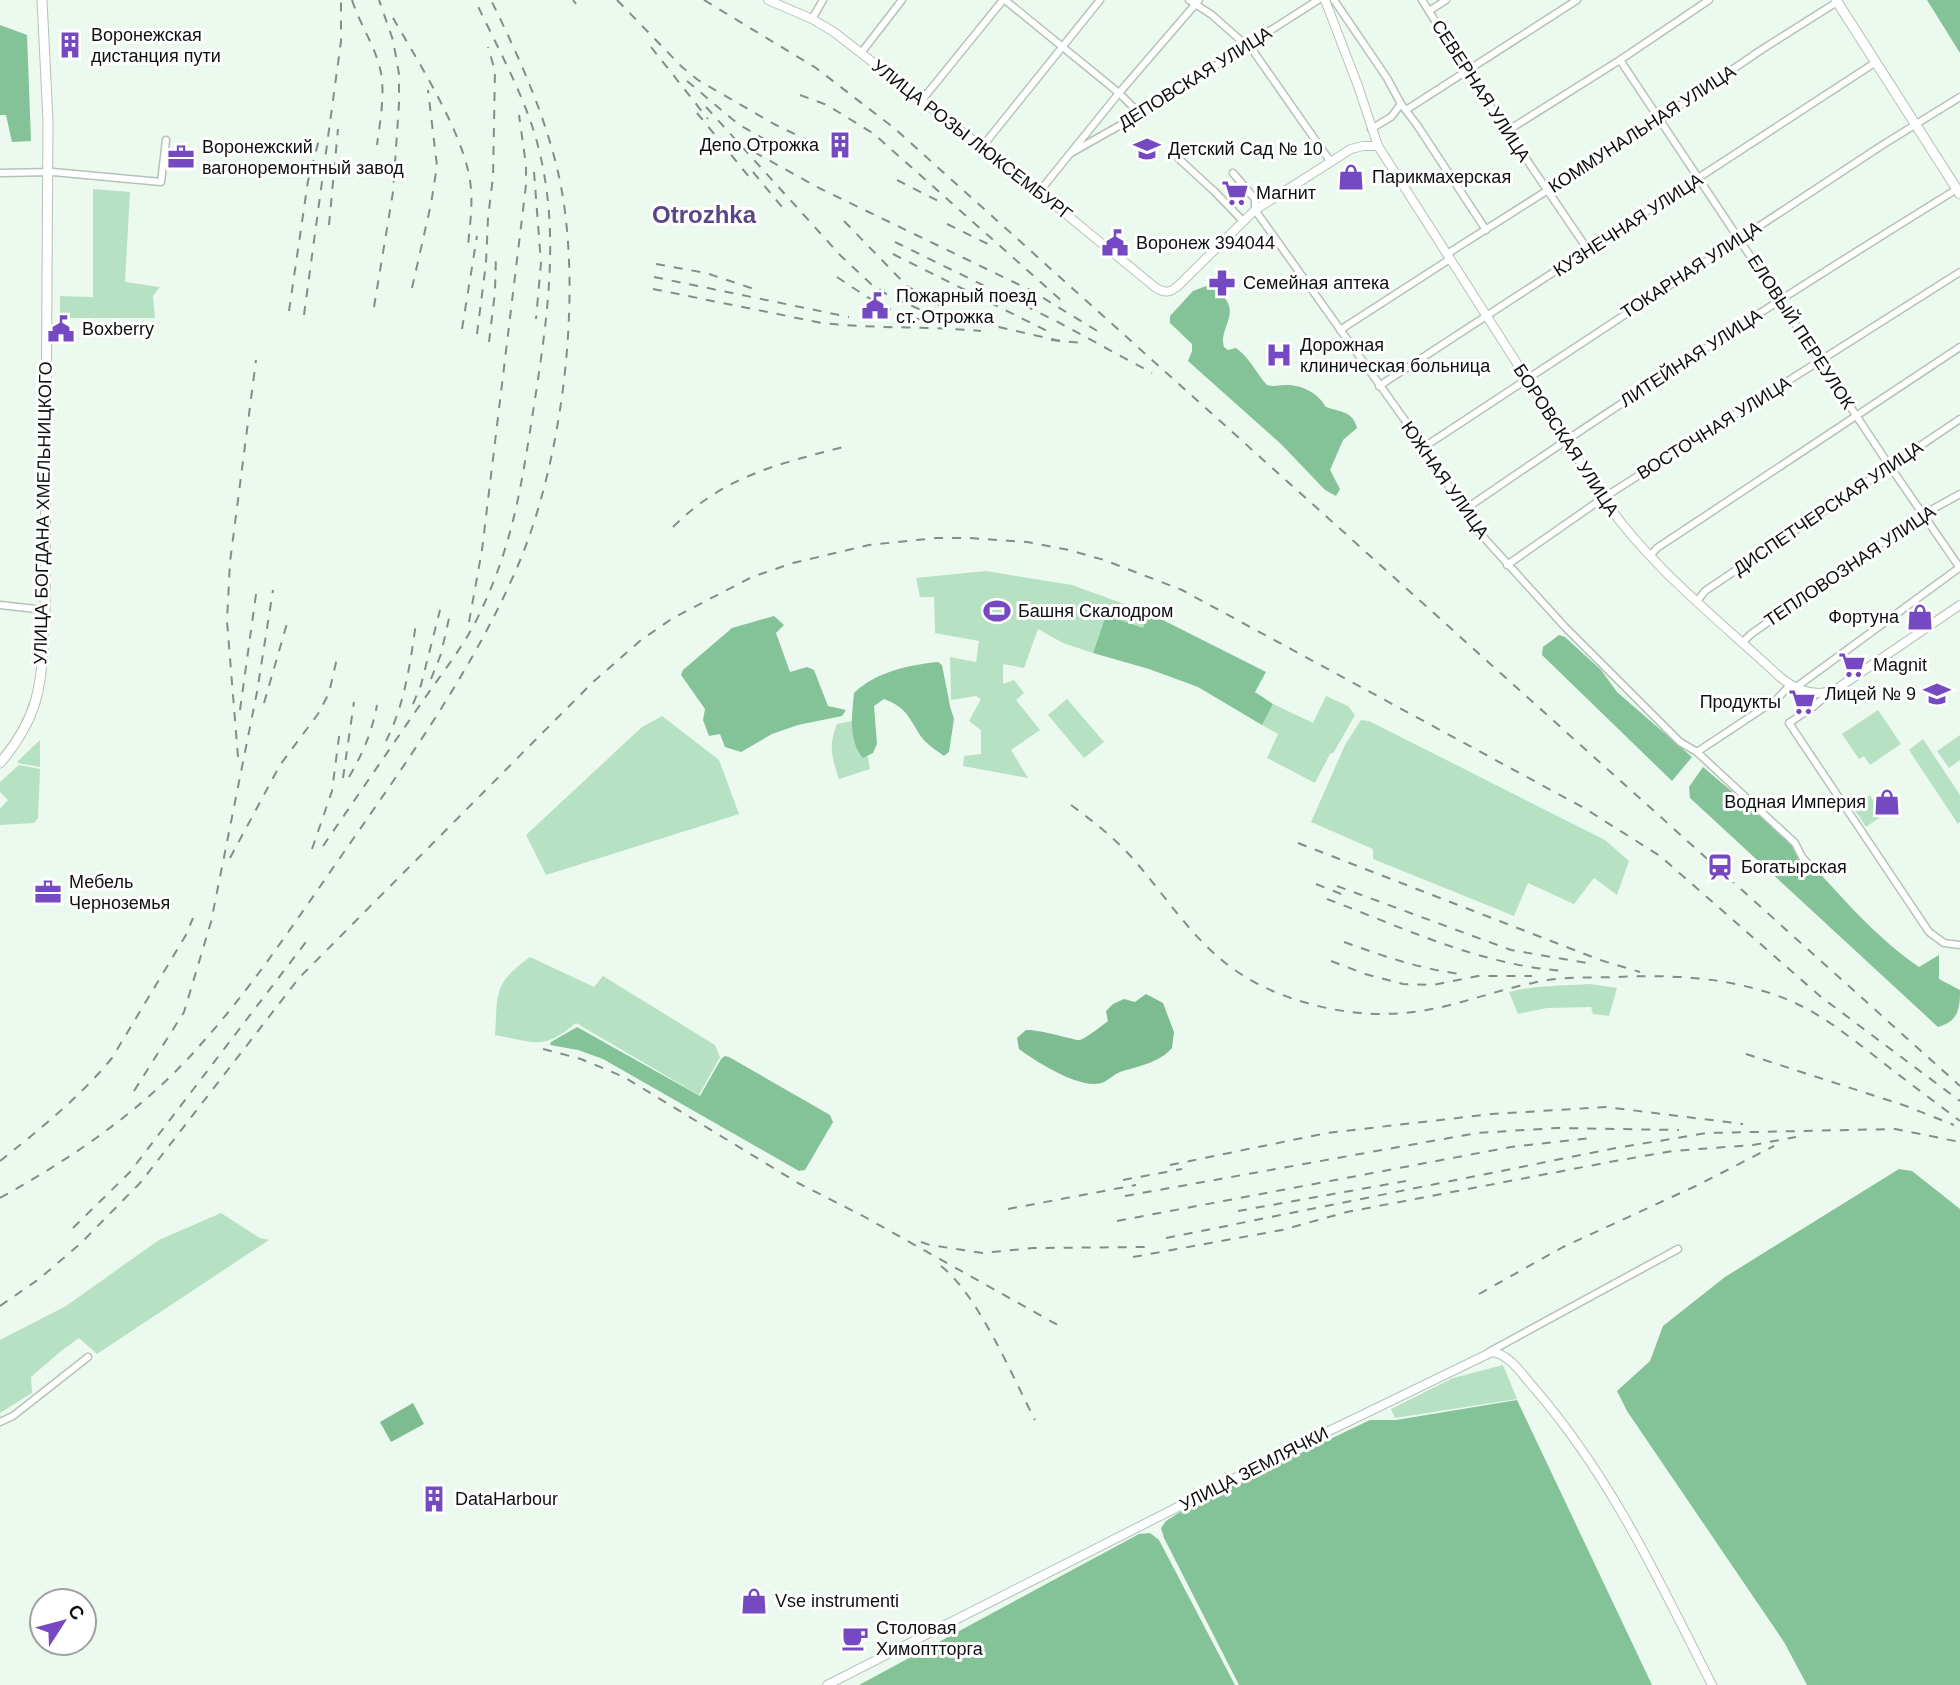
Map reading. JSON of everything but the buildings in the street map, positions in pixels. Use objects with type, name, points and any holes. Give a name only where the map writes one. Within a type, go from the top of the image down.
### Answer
[{"type":"main road","name":"УЛИЦА БОГДАНА ХМЕЛЬНИЦКОГО","points":[[0,763],[21,737],[34,709],[40,686],[45,610],[47,75],[42,0]]},
{"type":"main road","points":[[1837,1],[1958,192]]},
{"type":"street","name":"УЛИЦА РОЗЫ ЛЮКСЕМБУРГ","points":[[768,0],[834,32],[1039,192],[1156,288],[1167,292],[1179,285],[1243,221]]},
{"type":"street","points":[[811,19],[823,0]]},
{"type":"street","points":[[861,53],[902,0]]},
{"type":"street","points":[[922,100],[1004,0],[1119,93],[1140,114]]},
{"type":"street","points":[[982,147],[1100,0]]},
{"type":"street","name":"ДЕПОВСКАЯ УЛИЦА","points":[[1071,153],[1140,114],[1318,0]]},
{"type":"street","name":"БОРОВСКАЯ УЛИЦА","points":[[1325,0],[1378,146],[1619,522],[1650,556],[1814,706]]},
{"type":"street","points":[[1334,0],[1486,230]]},
{"type":"street","name":"СЕВЕРНАЯ УЛИЦА","points":[[1422,0],[1467,72],[1588,250]]},
{"type":"street","points":[[1429,11],[1446,0]]},
{"type":"street","points":[[1371,129],[1403,107],[1467,72],[1577,0]]},
{"type":"street","points":[[1507,131],[1709,0]]},
{"type":"street","points":[[1039,192],[1195,1],[1248,46],[1330,161]]},
{"type":"street","name":"КОММУНАЛЬНАЯ УЛИЦА","points":[[1339,330],[1486,230],[1660,120],[1837,1]]},
{"type":"street","name":"ЕЛОВЫЙ ПЕРЕУЛОК","points":[[1620,60],[1922,515],[1960,568]]},
{"type":"street","name":"КУЗНЕЧНАЯ УЛИЦА","points":[[1379,386],[1487,318],[1875,62]]},
{"type":"street","name":"ТОКАРНАЯ УЛИЦА","points":[[1424,447],[1740,238],[1960,97]]},
{"type":"street","points":[[0,173],[47,172],[161,182],[166,140]]},
{"type":"street","points":[[1179,159],[1243,221],[1255,210],[1330,161],[1356,147],[1378,146]]},
{"type":"street","name":"ЮЖНАЯ УЛИЦА","points":[[1233,173],[1255,199],[1255,210],[1424,447],[1476,529],[1507,565],[1680,742],[1698,752],[1795,843],[1802,857],[1815,872]]},
{"type":"street","name":"ЛИТЕЙНАЯ УЛИЦА","points":[[1464,510],[1565,440],[1781,300],[1958,192]]},
{"type":"street","name":"ВОСТОЧНАЯ УЛИЦА","points":[[1507,565],[1603,498],[1960,272]]},
{"type":"street","points":[[1650,556],[1657,548],[1960,347]]},
{"type":"street","name":"ДИСПЕТЧЕРСКАЯ УЛИЦА","points":[[1698,600],[1705,592],[1960,419]]},
{"type":"street","name":"ТЕПЛОВОЗНАЯ УЛИЦА","points":[[1743,642],[1922,515],[1960,494]]},
{"type":"street","points":[[1698,752],[1796,688],[1960,568]]},
{"type":"street","points":[[0,605],[45,610]]},
{"type":"street","points":[[1960,605],[1789,723],[1929,932],[1944,943],[1960,945]]},
{"type":"street","points":[[1796,688],[1832,692]]},
{"type":"street","name":"УЛИЦА ЗЕМЛЯЧКИ","points":[[827,1685],[1487,1353],[1678,1250]]},
{"type":"street","points":[[1487,1353],[1500,1353],[1514,1365],[1588,1456],[1640,1544],[1712,1685]]},
{"type":"street","points":[[0,1422],[13,1416],[88,1357]]},
{"type":"shaded area","points":[[1927,0],[1960,0],[1960,53]]},
{"type":"shaded area","points":[[0,25],[27,35],[31,141],[12,142],[6,115],[0,115]]},
{"type":"shaded area","points":[[93,189],[130,192],[125,282],[160,287],[153,296],[155,318],[60,318],[60,296],[93,297]]},
{"type":"shaded area","points":[[1206,286],[1221,294],[1227,301],[1230,314],[1224,334],[1224,347],[1228,350],[1236,348],[1241,352],[1267,385],[1303,388],[1314,394],[1326,407],[1345,413],[1355,422],[1357,428],[1343,440],[1330,470],[1340,489],[1336,496],[1325,490],[1281,444],[1188,361],[1192,344],[1170,323],[1170,316],[1193,291]]},
{"type":"shaded area","points":[[986,571],[1072,585],[1149,613],[1143,629],[1106,615],[1093,653],[1063,643],[1038,629],[1024,668],[1003,664],[1003,684],[1014,680],[1024,693],[1016,700],[1040,730],[1011,750],[1028,778],[963,766],[964,756],[981,754],[981,730],[969,721],[981,699],[976,696],[951,700],[950,657],[976,662],[979,641],[935,633],[934,597],[920,597],[916,578]]},
{"type":"shaded area","points":[[1149,613],[1266,672],[1255,692],[1273,704],[1262,725],[1198,687],[1093,653],[1106,615],[1143,628]]},
{"type":"shaded area","points":[[774,616],[784,625],[776,633],[790,672],[807,667],[814,670],[828,706],[846,710],[842,716],[798,725],[772,734],[741,752],[725,747],[720,734],[709,736],[703,720],[705,709],[681,675],[683,670],[732,628]]},
{"type":"shaded area","points":[[1559,635],[1565,637],[1601,670],[1617,692],[1692,757],[1672,781],[1542,655],[1543,647]]},
{"type":"shaded area","points":[[938,662],[942,665],[954,719],[949,752],[944,756],[930,745],[903,710],[884,699],[874,706],[877,744],[873,753],[863,758],[853,735],[854,693],[882,675],[915,665]]},
{"type":"shaded area","points":[[1326,696],[1348,706],[1355,715],[1315,783],[1267,758],[1278,734],[1262,725],[1273,704],[1313,723]]},
{"type":"shaded area","points":[[1067,699],[1104,742],[1084,758],[1048,715]]},
{"type":"shaded area","points":[[1878,710],[1901,744],[1870,765],[1864,756],[1859,759],[1842,734]]},
{"type":"shaded area","points":[[662,716],[719,760],[739,814],[546,875],[526,835],[642,727]]},
{"type":"shaded area","points":[[861,719],[870,769],[839,779],[832,752],[837,724]]},
{"type":"shaded area","points":[[1361,720],[1369,721],[1605,840],[1629,861],[1617,895],[1594,878],[1574,904],[1528,883],[1514,916],[1373,859],[1373,849],[1311,822],[1345,745]]},
{"type":"shaded area","points":[[1960,735],[1960,760],[1949,768],[1937,751]]},
{"type":"shaded area","points":[[1923,739],[1960,795],[1958,824],[1909,750]]},
{"type":"shaded area","points":[[40,740],[40,767],[18,763],[18,761]]},
{"type":"shaded area","points":[[19,765],[40,769],[38,818],[34,823],[0,825],[0,809],[8,800],[0,792],[0,782]]},
{"type":"shaded area","points":[[1703,767],[1781,833],[1858,915],[1903,955],[1919,967],[1939,955],[1939,979],[1960,990],[1958,1009],[1950,1022],[1938,1027],[1690,798],[1689,787]]},
{"type":"shaded area","points":[[1870,795],[1882,816],[1866,827],[1853,807]]},
{"type":"shaded area","points":[[530,957],[594,987],[603,976],[715,1045],[720,1057],[699,1095],[576,1023],[546,1041],[529,1042],[495,1035],[498,999],[503,982]]},
{"type":"shaded area","points":[[1590,984],[1617,988],[1609,1016],[1593,1014],[1591,1007],[1547,1008],[1518,1014],[1509,992],[1539,987]]},
{"type":"shaded area","points":[[1146,994],[1163,1003],[1174,1032],[1172,1048],[1149,1063],[1120,1072],[1104,1082],[1084,1083],[1060,1074],[1019,1049],[1017,1038],[1026,1030],[1080,1040],[1108,1021],[1106,1011],[1113,1004],[1124,999],[1135,1002]]},
{"type":"shaded area","points":[[577,1027],[700,1096],[721,1059],[729,1057],[830,1115],[833,1122],[805,1170],[799,1171],[603,1059],[578,1050],[550,1045]]},
{"type":"shaded area","points":[[1899,1169],[1912,1171],[1960,1209],[1960,1685],[1807,1685],[1784,1642],[1627,1411],[1617,1391],[1650,1361],[1663,1326],[1725,1277]]},
{"type":"shaded area","points":[[221,1213],[260,1238],[269,1240],[97,1354],[79,1338],[31,1377],[32,1393],[0,1413],[0,1340],[66,1306],[159,1240]]},
{"type":"shaded area","points":[[1503,1365],[1517,1399],[1395,1418],[1391,1409],[1453,1378]]},
{"type":"shaded area","points":[[1517,1400],[1652,1685],[1239,1685],[1164,1538],[1161,1528],[1166,1521],[1186,1508],[1370,1420],[1396,1420]]},
{"type":"shaded area","points":[[413,1403],[424,1424],[391,1442],[380,1422]]},
{"type":"shaded area","points":[[1150,1533],[1159,1540],[1235,1685],[859,1685],[1139,1534]]},
{"type":"railway","points":[[304,315],[341,41],[341,0]]},
{"type":"railway","points":[[352,0],[381,73],[382,100],[377,145]]},
{"type":"railway","points":[[374,307],[393,192],[399,104],[399,74],[393,40],[379,0]]},
{"type":"railway","points":[[323,846],[475,623],[508,540],[526,458],[540,367],[550,272],[549,209],[533,128],[475,0]]},
{"type":"railway","points":[[0,1198],[55,1166],[133,1110],[180,1067],[221,1021],[292,927],[438,714],[481,640],[519,563],[535,520],[558,422],[569,318],[569,266],[566,217],[552,150],[529,84],[491,0]]},
{"type":"railway","points":[[573,0],[576,4]]},
{"type":"railway","points":[[617,0],[698,80],[774,124],[815,144]]},
{"type":"railway","points":[[704,0],[816,68],[894,128],[1960,1086]]},
{"type":"railway","points":[[393,18],[448,116],[464,157],[471,193],[468,246]]},
{"type":"railway","points":[[477,334],[493,177],[495,71],[488,47]]},
{"type":"railway","points":[[651,47],[708,119]]},
{"type":"railway","points":[[687,81],[738,124],[764,139]]},
{"type":"railway","points":[[412,288],[437,166],[428,90]]},
{"type":"railway","points":[[800,95],[827,105],[874,134],[1063,302]]},
{"type":"railway","points":[[706,107],[841,256],[871,284],[891,297],[919,309],[1060,341]]},
{"type":"railway","points":[[697,113],[754,183]]},
{"type":"railway","points":[[469,622],[482,550],[526,185],[519,115]]},
{"type":"railway","points":[[329,225],[338,129]]},
{"type":"railway","points":[[289,311],[308,181],[320,136]]},
{"type":"railway","points":[[754,152],[819,188],[1030,290],[1099,332]]},
{"type":"railway","points":[[534,172],[541,263],[536,319]]},
{"type":"railway","points":[[753,172],[782,207]]},
{"type":"railway","points":[[897,180],[942,203]]},
{"type":"railway","points":[[844,221],[907,286],[946,309]]},
{"type":"railway","points":[[947,224],[990,245]]},
{"type":"railway","points":[[462,329],[477,236]]},
{"type":"railway","points":[[895,242],[1058,322],[1152,373]]},
{"type":"railway","points":[[489,342],[496,254]]},
{"type":"railway","points":[[893,254],[1049,332]]},
{"type":"railway","points":[[656,264],[706,273],[760,291]]},
{"type":"railway","points":[[654,277],[849,317]]},
{"type":"railway","points":[[837,277],[889,309],[925,320]]},
{"type":"railway","points":[[653,289],[822,323],[981,331]]},
{"type":"railway","points":[[1051,340],[1082,343]]},
{"type":"railway","points":[[238,757],[227,621],[230,562],[256,360]]},
{"type":"railway","points":[[673,527],[693,509],[733,483],[776,466],[847,446]]},
{"type":"railway","points":[[0,1306],[39,1279],[80,1244],[141,1182],[299,978],[592,683],[641,640],[673,618],[752,577],[793,563],[869,545],[936,538],[1027,542],[1104,560],[1182,590],[1584,808],[1660,856],[1821,997],[1960,1101]]},
{"type":"railway","points":[[240,710],[257,587]]},
{"type":"railway","points":[[134,1091],[184,1012],[211,922],[257,692],[273,590]]},
{"type":"railway","points":[[413,704],[421,685],[440,610]]},
{"type":"railway","points":[[431,679],[441,654],[450,614]]},
{"type":"railway","points":[[264,703],[288,620]]},
{"type":"railway","points":[[386,741],[402,698],[416,623]]},
{"type":"railway","points":[[230,858],[280,765],[318,714],[329,693],[337,658]]},
{"type":"railway","points":[[343,778],[354,702]]},
{"type":"railway","points":[[349,777],[366,742],[377,705]]},
{"type":"railway","points":[[312,849],[332,791],[340,729]]},
{"type":"railway","points":[[1071,805],[1128,853],[1198,938],[1215,954],[1255,983],[1280,994],[1341,1011],[1383,1014],[1425,1010],[1522,985],[1564,978],[1661,976],[1729,983],[1772,994],[1814,1013],[1960,1121]]},
{"type":"railway","points":[[1298,843],[1600,960],[1640,972]]},
{"type":"railway","points":[[1316,884],[1346,896]]},
{"type":"railway","points":[[1337,886],[1511,950],[1593,964]]},
{"type":"railway","points":[[1327,899],[1474,954],[1535,968],[1566,971]]},
{"type":"railway","points":[[0,1161],[73,1100],[112,1058],[186,935],[193,918]]},
{"type":"railway","points":[[73,1228],[130,1172],[309,938]]},
{"type":"railway","points":[[1344,942],[1416,965],[1461,974]]},
{"type":"railway","points":[[1331,961],[1403,984],[1433,985],[1478,976],[1532,976]]},
{"type":"railway","points":[[543,1049],[581,1059],[624,1077],[798,1183],[863,1216],[1063,1328]]},
{"type":"railway","points":[[1746,1054],[1906,1106],[1954,1125]]},
{"type":"railway","points":[[1170,1165],[1327,1133],[1492,1114],[1606,1107],[1743,1124]]},
{"type":"railway","points":[[1125,1196],[1477,1133],[1557,1128],[1679,1130]]},
{"type":"railway","points":[[1166,1238],[1616,1148],[1707,1133],[1895,1129],[1960,1142]]},
{"type":"railway","points":[[1133,1257],[1282,1230],[1347,1212],[1615,1161],[1673,1151],[1753,1145],[1796,1137]]},
{"type":"railway","points":[[1117,1221],[1511,1147],[1592,1138]]},
{"type":"railway","points":[[1479,1294],[1563,1247],[1698,1185],[1774,1146]]},
{"type":"railway","points":[[1123,1180],[1182,1169]]},
{"type":"railway","points":[[1238,1211],[1406,1181]]},
{"type":"railway","points":[[1008,1209],[1136,1185]]},
{"type":"railway","points":[[921,1242],[983,1253],[1033,1248],[1147,1247]]},
{"type":"railway","points":[[941,1266],[955,1279],[981,1316],[1035,1420]]},
{"type":"place","name":"Воронежская дистанция пути","points":[[70,45]]},
{"type":"place","name":"Депо Отрожка","points":[[840,145]]},
{"type":"place","name":"Детский Сад № 10","points":[[1147,149]]},
{"type":"place","name":"Воронежский вагоноремонтный завод","points":[[181,157]]},
{"type":"place","name":"Парикмахерская","points":[[1351,177]]},
{"type":"place","name":"Магнит","points":[[1235,193]]},
{"type":"place","name":"Воронеж 394044","points":[[1115,243]]},
{"type":"place","name":"Семейная аптека","points":[[1222,283]]},
{"type":"place","name":"Пожарный поезд ст. Отрожка","points":[[875,306]]},
{"type":"place","name":"Boxberry","points":[[61,329]]},
{"type":"place","name":"Дорожная клиническая больница","points":[[1279,355]]},
{"type":"place","name":"Башня Скалодром","points":[[997,611]]},
{"type":"place","name":"Фортуна","points":[[1920,617]]},
{"type":"place","name":"Magnit","points":[[1852,665]]},
{"type":"place","name":"Лицей № 9","points":[[1937,694]]},
{"type":"place","name":"Продукты","points":[[1802,702]]},
{"type":"place","name":"Водная Империя","points":[[1887,802]]},
{"type":"place","name":"Богатырская","points":[[1720,867]]},
{"type":"place","name":"Мебель Черноземья","points":[[48,892]]},
{"type":"place","name":"DataHarbour","points":[[434,1499]]},
{"type":"place","name":"Vse instrumenti","points":[[754,1601]]},
{"type":"place","name":"Столовая Химоптторга","points":[[855,1638]]},
{"type":"district","name":"Otrozhka","points":[[704,214]]}]
